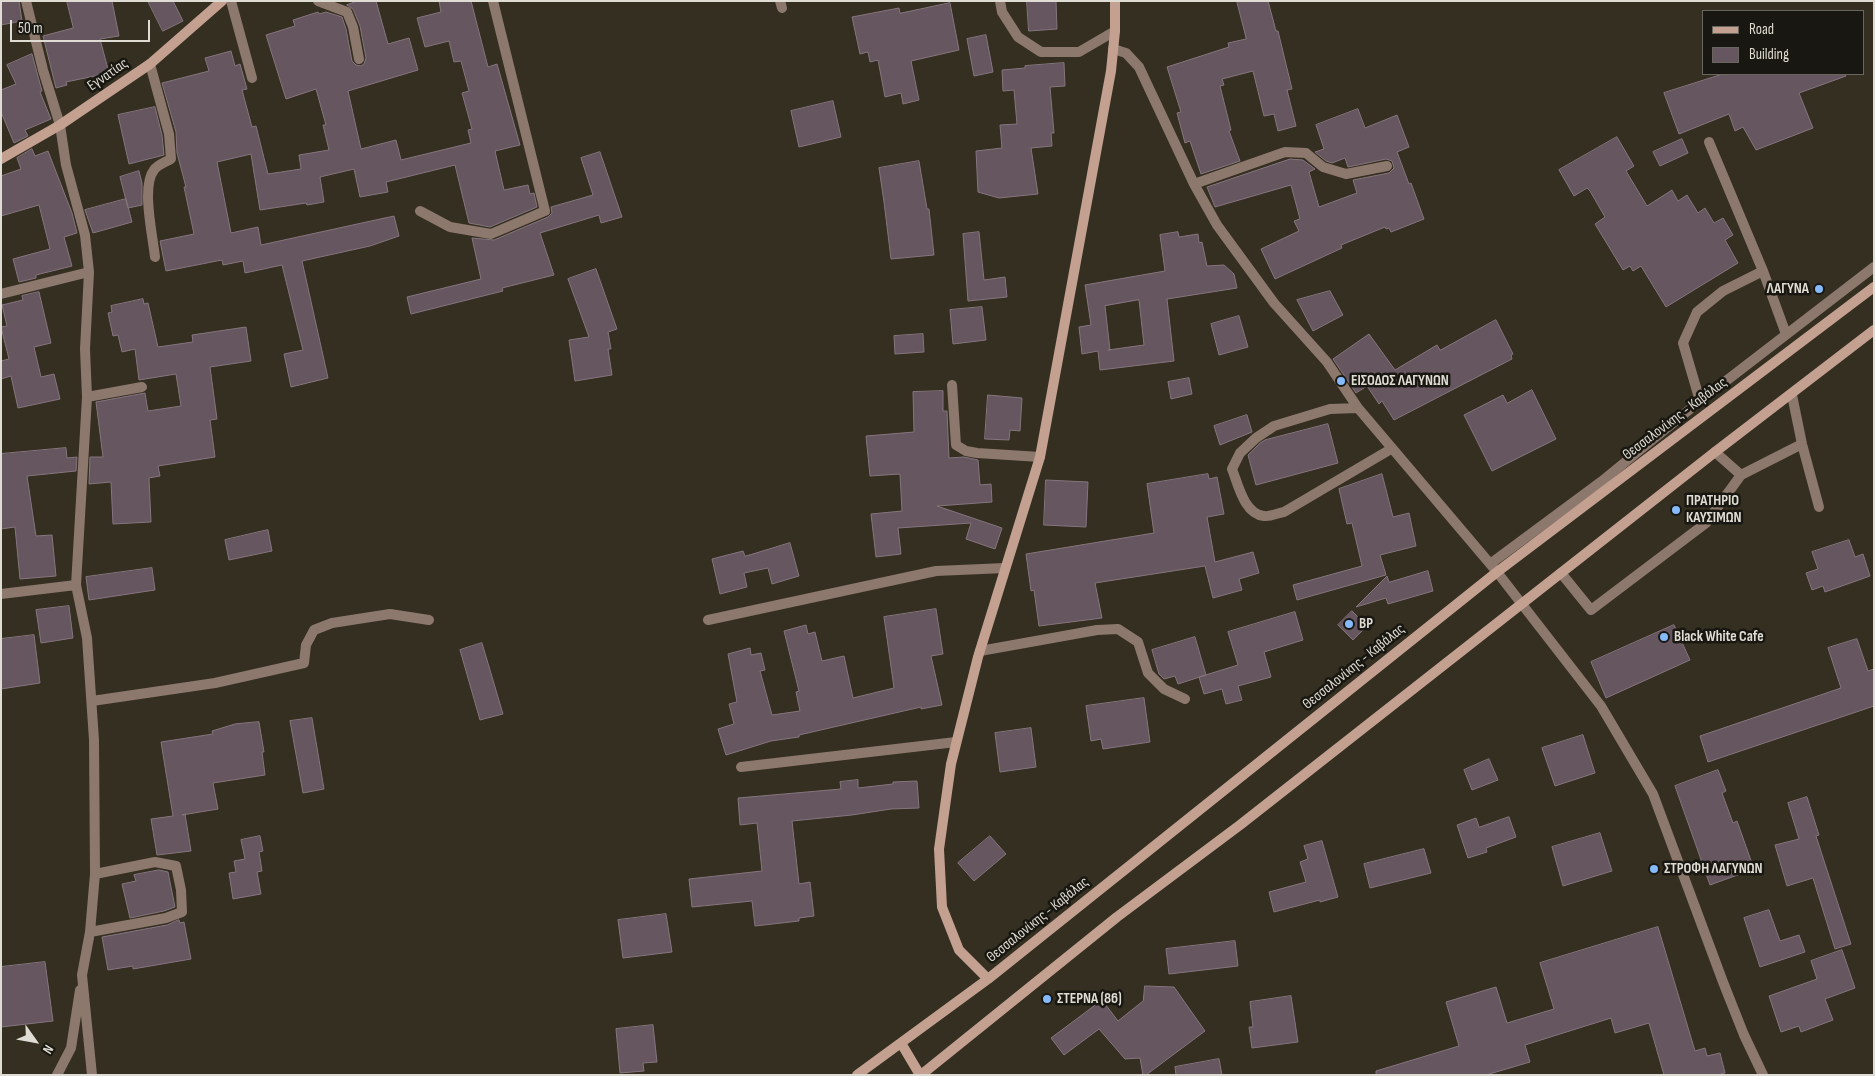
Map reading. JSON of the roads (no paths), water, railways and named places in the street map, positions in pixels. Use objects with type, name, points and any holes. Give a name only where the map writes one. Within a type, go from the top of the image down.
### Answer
[{"type":"main road","name":"Εγνατίας","points":[[1,159],[60,125],[150,64],[222,1]]},
{"type":"main road","points":[[988,979],[959,950],[942,907],[939,849],[956,742],[980,651],[1040,457],[1111,71],[1115,32],[1115,1]]},
{"type":"main road","name":"Θεσσαλονίκης - Καβάλας","points":[[863,1073],[988,979],[1494,568],[1874,287]]},
{"type":"main road","points":[[901,1043],[920,1075],[1117,918],[1240,825],[1715,452],[1874,330]]},
{"type":"street","points":[[26,1],[60,125],[66,165],[85,235],[89,272],[85,349],[87,397],[76,585],[87,638],[92,701],[95,874],[90,932],[71,1048],[57,1075]]},
{"type":"street","points":[[230,1],[252,78]]},
{"type":"street","points":[[318,1],[347,12],[353,27],[359,59]]},
{"type":"street","points":[[420,211],[450,226],[491,234],[545,211],[493,1]]},
{"type":"street","points":[[1000,1],[1002,12],[1018,37],[1041,52],[1079,52],[1115,32]]},
{"type":"street","points":[[1113,49],[1126,53],[1139,68],[1194,184],[1217,225],[1274,303],[1326,362],[1358,408],[1391,449],[1494,568],[1601,706],[1653,794],[1723,982],[1744,1035],[1763,1075]]},
{"type":"street","points":[[150,64],[169,134],[171,159],[154,169],[149,182],[148,199],[155,257]]},
{"type":"street","points":[[1709,142],[1763,272],[1786,334]]},
{"type":"street","points":[[1194,184],[1285,152],[1306,153],[1323,168],[1346,174],[1387,166]]},
{"type":"street","points":[[1494,568],[1700,401],[1874,267]]},
{"type":"street","points":[[1,294],[89,272]]},
{"type":"street","points":[[1700,401],[1684,342],[1696,312],[1723,291],[1763,272]]},
{"type":"street","points":[[952,385],[956,445],[971,452],[1040,457]]},
{"type":"street","points":[[87,397],[142,387]]},
{"type":"street","points":[[1792,394],[1802,444],[1820,507]]},
{"type":"street","points":[[1358,408],[1330,409],[1274,426],[1256,438],[1240,453],[1232,469],[1243,498],[1253,511],[1264,516],[1284,512],[1391,449]]},
{"type":"street","points":[[1561,573],[1591,610],[1706,523],[1741,475],[1802,444]]},
{"type":"street","points":[[1715,452],[1741,475]]},
{"type":"street","points":[[708,620],[936,572],[1005,568]]},
{"type":"street","points":[[1,594],[76,585]]},
{"type":"street","points":[[92,701],[215,683],[304,663],[306,645],[314,630],[332,623],[390,614],[429,620]]},
{"type":"street","points":[[980,651],[1097,630],[1118,629],[1138,642],[1148,673],[1164,689],[1185,699]]},
{"type":"street","points":[[741,767],[956,742]]},
{"type":"street","points":[[90,932],[166,918],[182,912],[181,890],[176,866],[155,862],[95,874]]},
{"type":"street","points":[[82,975],[92,1075]]},
{"type":"place","name":"ΛΑΓΥΝΑ","points":[[1819,289]]},
{"type":"place","name":"ΕΙΣΟΔΟΣ ΛΑΓΥΝΩΝ","points":[[1341,381]]},
{"type":"place","name":"ΠΡΑΤΗΡΙΟ ΚΑΥΣΙΜΩΝ","points":[[1676,510]]},
{"type":"place","name":"BP","points":[[1349,624]]},
{"type":"place","name":"Black White Cafe","points":[[1664,637]]},
{"type":"place","name":"ΣΤΡΟΦΗ ΛΑΓΥΝΩΝ","points":[[1654,869]]},
{"type":"place","name":"ΣΤΕΡΝΑ (86)","points":[[1047,999]]}]
